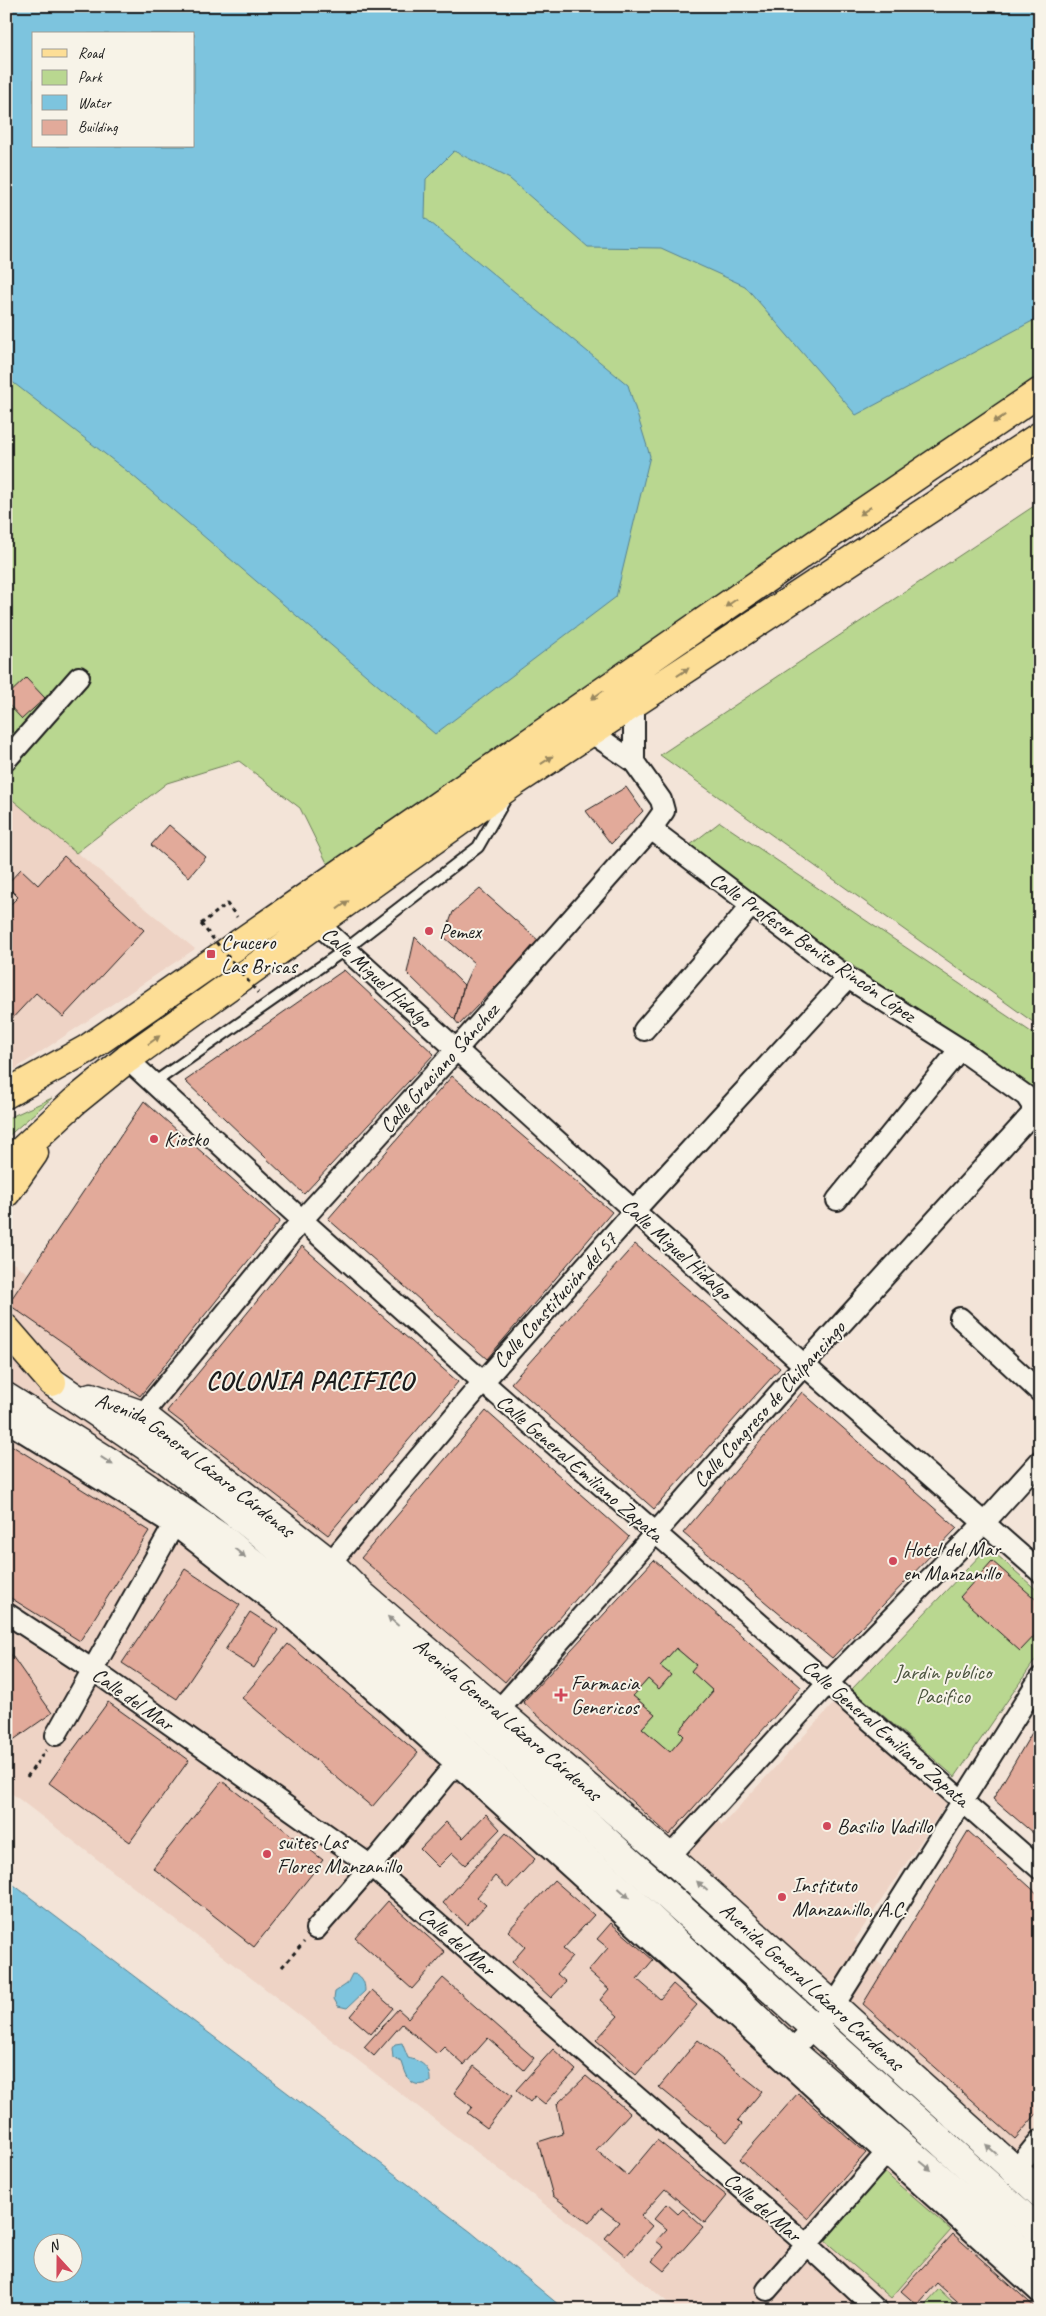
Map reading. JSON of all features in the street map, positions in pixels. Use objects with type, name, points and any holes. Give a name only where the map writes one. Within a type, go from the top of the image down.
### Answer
[{"type":"main road","points":[[6,1094],[87,1049],[816,544],[1040,392]]},
{"type":"main road","points":[[6,1164],[74,1102],[127,1059],[516,781],[589,731],[634,705],[1040,436]]},
{"type":"main road","points":[[6,1193],[21,1169],[74,1102]]},
{"type":"main road","points":[[6,1329],[52,1382]]},
{"type":"main road","points":[[6,1343],[52,1382]]},
{"type":"street","points":[[6,760],[79,677]]},
{"type":"street","points":[[634,705],[634,762]]},
{"type":"street","points":[[589,731],[634,762]]},
{"type":"street","name":"Calle Graciano Sánchez","points":[[142,1415],[302,1220],[456,1050],[651,829],[664,811],[661,800],[634,762]]},
{"type":"street","name":"Calle Profesor Benito Rincón López","points":[[651,829],[848,978],[960,1049],[1026,1096]]},
{"type":"street","points":[[644,1030],[751,906]]},
{"type":"street","name":"Calle Miguel Hidalgo","points":[[317,923],[804,1364],[1040,1572]]},
{"type":"street","name":"Calle Constitución del 57","points":[[330,1563],[483,1382],[634,1210],[848,978]]},
{"type":"street","points":[[837,1200],[960,1049]]},
{"type":"street","name":"Calle General Emiliano Zapata","points":[[127,1059],[155,1082],[302,1220],[483,1382],[1040,1869]]},
{"type":"street","name":"Calle Congreso de Chilpancingo","points":[[498,1711],[804,1364],[1032,1114],[1032,1105],[1026,1096]]},
{"type":"street","points":[[960,1318],[1040,1392]]},
{"type":"street","name":"Avenida General Lázaro Cárdenas","points":[[52,1382],[142,1415],[330,1563],[363,1596],[670,1857],[1040,2193]]},
{"type":"street","name":"Avenida General Lázaro Cárdenas","points":[[52,1382],[168,1461],[263,1535],[475,1722],[1040,2231]]},
{"type":"street","name":"Avenida General Lázaro Cárdenas","points":[[6,1387],[128,1450],[168,1461]]},
{"type":"street","name":"Avenida General Lázaro Cárdenas","points":[[6,1397],[178,1518],[223,1539],[291,1594],[461,1757],[632,1900],[891,2147],[972,2206],[1040,2268]]},
{"type":"street","points":[[6,1420],[178,1518],[56,1734]]},
{"type":"street","points":[[670,1857],[828,1683],[984,1523],[1040,1461]]},
{"type":"street","name":"Calle del Mar","points":[[6,1613],[93,1670],[371,1866],[807,2245],[877,2310]]},
{"type":"street","points":[[792,2051],[833,2006],[1040,1678]]},
{"type":"street","points":[[316,1929],[461,1757],[891,2147],[1040,2293]]},
{"type":"street","points":[[1015,2171],[1040,2140]]},
{"type":"street","points":[[768,2290],[891,2147]]},
{"type":"lane","points":[[155,1082],[346,949],[478,847],[516,781]]},
{"type":"path","points":[[227,904],[201,924],[258,993]]},
{"type":"path","points":[[27,1777],[56,1734]]},
{"type":"path","points":[[282,1967],[316,1929]]},
{"type":"shaded area","points":[[8,796],[195,949],[6,1075],[6,797]]},
{"type":"shaded area","points":[[6,1258],[208,1399],[401,1547],[722,1825],[835,1702],[948,1801],[854,1941],[1040,2104],[1040,2310],[677,2310],[613,2257],[6,1789]]},
{"type":"green space","points":[[6,6],[1040,6],[1040,377],[329,867],[300,808],[239,761],[167,783],[76,853],[8,796],[6,797]]},
{"type":"green space","points":[[1040,502],[1040,1027],[660,755]]},
{"type":"green space","points":[[720,822],[1040,1038],[1040,1085],[1034,1092],[685,849]]},
{"type":"green space","points":[[52,1098],[6,1138],[6,1119]]},
{"type":"green space","name":"Jardin publico Pacifico","points":[[988,1547],[1040,1593],[1040,1653],[955,1777],[852,1689]]},
{"type":"green space","points":[[676,1648],[696,1665],[691,1671],[713,1691],[679,1731],[684,1736],[670,1752],[642,1728],[655,1714],[633,1696],[648,1679],[659,1689],[671,1675],[660,1666]]},
{"type":"green space","points":[[884,2172],[951,2230],[891,2298],[824,2240]]},
{"type":"green space","points":[[939,2289],[961,2310],[920,2310]]},
{"type":"water","points":[[6,6],[1040,6],[1040,317],[856,415],[745,286],[661,248],[588,247],[510,179],[454,151],[426,179],[425,218],[628,385],[650,456],[616,597],[435,734],[132,475],[6,377]]},
{"type":"water","points":[[6,1879],[471,2232],[565,2310],[6,2310]]},
{"type":"water","points":[[352,1974],[358,1975],[362,1979],[365,1991],[347,2008],[338,2006],[334,1999],[335,1992],[347,1984]]},
{"type":"water","points":[[402,2043],[408,2058],[421,2063],[427,2069],[430,2082],[424,2084],[414,2083],[408,2077],[402,2062],[393,2058],[392,2048],[395,2044]]},
{"type":"building","points":[[26,678],[45,698],[22,719],[6,702],[6,697]]},
{"type":"building","points":[[626,787],[643,811],[611,844],[586,811]]},
{"type":"building","points":[[169,825],[206,857],[189,877],[151,845]]},
{"type":"building","points":[[64,856],[144,930],[63,1017],[36,993],[6,1025],[6,909],[18,897],[6,885],[21,869],[38,885]]},
{"type":"building","points":[[480,889],[539,941],[459,1025],[455,1020],[464,985],[474,963],[444,937],[453,912]]},
{"type":"building","points":[[415,937],[464,985],[455,1020],[407,973]]},
{"type":"building","points":[[344,970],[434,1054],[304,1194],[185,1081]]},
{"type":"building","points":[[452,1076],[612,1212],[487,1359],[328,1219]]},
{"type":"building","points":[[144,1101],[280,1221],[140,1396],[8,1304]]},
{"type":"building","points":[[635,1244],[780,1368],[654,1509],[511,1383]]},
{"type":"building","points":[[302,1246],[458,1382],[328,1535],[167,1411]]},
{"type":"building","points":[[802,1392],[957,1528],[832,1658],[683,1533]]},
{"type":"building","points":[[486,1411],[629,1537],[505,1682],[361,1558]]},
{"type":"building","points":[[6,1442],[149,1531],[80,1641],[6,1595]]},
{"type":"building","points":[[654,1560],[801,1687],[669,1835],[523,1702]],"holes":[[[676,1648],[696,1665],[691,1671],[713,1691],[679,1731],[684,1736],[670,1752],[642,1728],[655,1714],[633,1696],[648,1679],[659,1689],[671,1675],[660,1666]]]},
{"type":"building","points":[[992,1561],[1040,1603],[1040,1630],[1020,1651],[960,1597]]},
{"type":"building","points":[[185,1569],[240,1605],[177,1699],[122,1663]]},
{"type":"building","points":[[250,1612],[278,1630],[254,1668],[225,1650]]},
{"type":"building","points":[[288,1644],[418,1753],[372,1807],[242,1698]]},
{"type":"building","points":[[10,1653],[52,1713],[9,1743],[6,1738],[6,1656]]},
{"type":"building","points":[[108,1702],[189,1760],[130,1842],[49,1783]]},
{"type":"building","points":[[1040,1719],[1040,1839],[993,1799]]},
{"type":"building","points":[[222,1781],[323,1860],[254,1947],[153,1868]]},
{"type":"building","points":[[486,1814],[500,1829],[465,1865],[452,1853],[438,1867],[420,1849],[446,1822],[463,1838]]},
{"type":"building","points":[[968,1831],[1040,1896],[1040,2110],[1015,2139],[863,2004]]},
{"type":"building","points":[[506,1833],[535,1859],[508,1888],[495,1876],[477,1897],[486,1905],[467,1925],[443,1903]]},
{"type":"building","points":[[554,1880],[594,1915],[563,1949],[572,1957],[557,1974],[566,1982],[551,1998],[512,1962],[525,1947],[508,1931]]},
{"type":"building","points":[[388,1901],[445,1952],[412,1989],[355,1938]]},
{"type":"building","points":[[611,1923],[653,1960],[637,1979],[660,1999],[673,1984],[697,2005],[636,2075],[596,2040],[618,2016],[600,2000],[609,1989],[588,1971],[608,1948],[597,1939]]},
{"type":"building","points":[[443,1978],[534,2058],[524,2070],[488,2038],[464,2065],[444,2047],[437,2054],[402,2024],[374,2056],[364,2047],[398,2009],[408,2018]]},
{"type":"building","points":[[372,1990],[393,2008],[371,2034],[350,2016]]},
{"type":"building","points":[[698,2040],[762,2091],[738,2120],[742,2124],[727,2142],[659,2087]]},
{"type":"building","points":[[553,2049],[576,2070],[545,2104],[535,2096],[530,2102],[516,2090]]},
{"type":"building","points":[[474,2066],[512,2096],[487,2128],[467,2113],[472,2107],[454,2093]]},
{"type":"building","points":[[586,2076],[630,2113],[596,2150],[627,2176],[657,2140],[727,2196],[705,2223],[665,2189],[641,2216],[652,2226],[626,2256],[605,2238],[619,2222],[601,2208],[589,2223],[553,2196],[538,2142],[563,2134],[557,2104]]},
{"type":"building","points":[[798,2093],[866,2153],[808,2219],[740,2159]]},
{"type":"building","points":[[667,2204],[678,2214],[683,2209],[703,2227],[664,2271],[652,2261],[664,2247],[656,2241],[667,2229],[654,2219]]},
{"type":"building","points":[[953,2234],[1038,2310],[1006,2310],[1004,2308],[1002,2310],[967,2310],[937,2283],[917,2305],[901,2291]]},
{"type":"place","name":"Pemex","points":[[429,931]]},
{"type":"place","name":"Crucero Las Brisas","points":[[211,954]]},
{"type":"place","name":"Kiosko","points":[[154,1139]]},
{"type":"place","name":"Hotel del Mar en Manzanillo","points":[[893,1561]]},
{"type":"place","name":"Farmacia Genericos","points":[[561,1695]]},
{"type":"place","name":"Basilio Vadillo","points":[[827,1826]]},
{"type":"place","name":"suites Las Flores Manzanillo","points":[[267,1854]]},
{"type":"place","name":"Instituto Manzanillo, A.C.","points":[[782,1897]]},
{"type":"district","name":"COLONIA PACIFICO","points":[[310,1380]]}]
